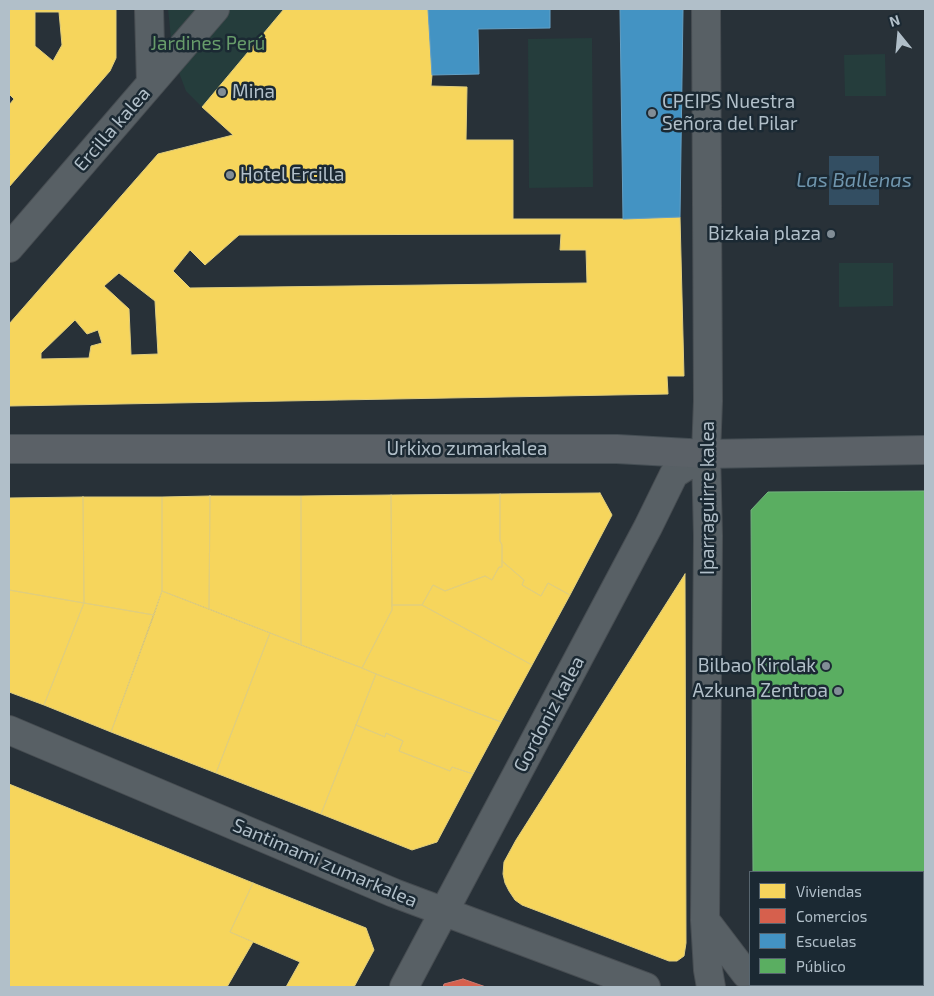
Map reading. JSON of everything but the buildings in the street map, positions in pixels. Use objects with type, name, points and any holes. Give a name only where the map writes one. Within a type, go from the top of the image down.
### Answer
[{"type":"main road","name":"Urkixo zumarkalea","points":[[9,449],[617,449],[706,454],[925,450]]},
{"type":"street","points":[[149,9],[151,83]]},
{"type":"street","name":"Ercilla kalea","points":[[9,248],[215,9]]},
{"type":"street","name":"Iparraguirre kalea","points":[[706,9],[708,401],[706,454],[708,556],[706,920],[708,970],[711,987]]},
{"type":"street","name":"Gordoniz kalea","points":[[404,987],[648,527],[674,474],[706,454]]},
{"type":"street","name":"Santimami zumarkalea","points":[[9,730],[385,889],[646,987]]},
{"type":"street","points":[[706,920],[746,974],[749,974]]},
{"type":"green space","name":"Jardines Perú","points":[[168,9],[284,9],[202,107],[186,91],[178,70],[172,48]]},
{"type":"green space","points":[[592,38],[593,187],[529,188],[528,39]]},
{"type":"green space","points":[[885,54],[886,96],[845,96],[844,55]]},
{"type":"green space","points":[[839,263],[893,263],[893,306],[839,307]]},
{"type":"water","name":"Las Ballenas","points":[[829,156],[879,156],[879,205],[829,205]]},
{"type":"place","name":"Mina","points":[[222,92]]},
{"type":"place","name":"CPEIPS Nuestra Señora del Pilar","points":[[652,113]]},
{"type":"place","name":"Hotel Ercilla","points":[[230,175]]},
{"type":"place","name":"Bizkaia plaza","points":[[831,234]]},
{"type":"place","name":"Bilbao Kirolak","points":[[826,666]]},
{"type":"place","name":"Azkuna Zentroa","points":[[838,691]]}]
